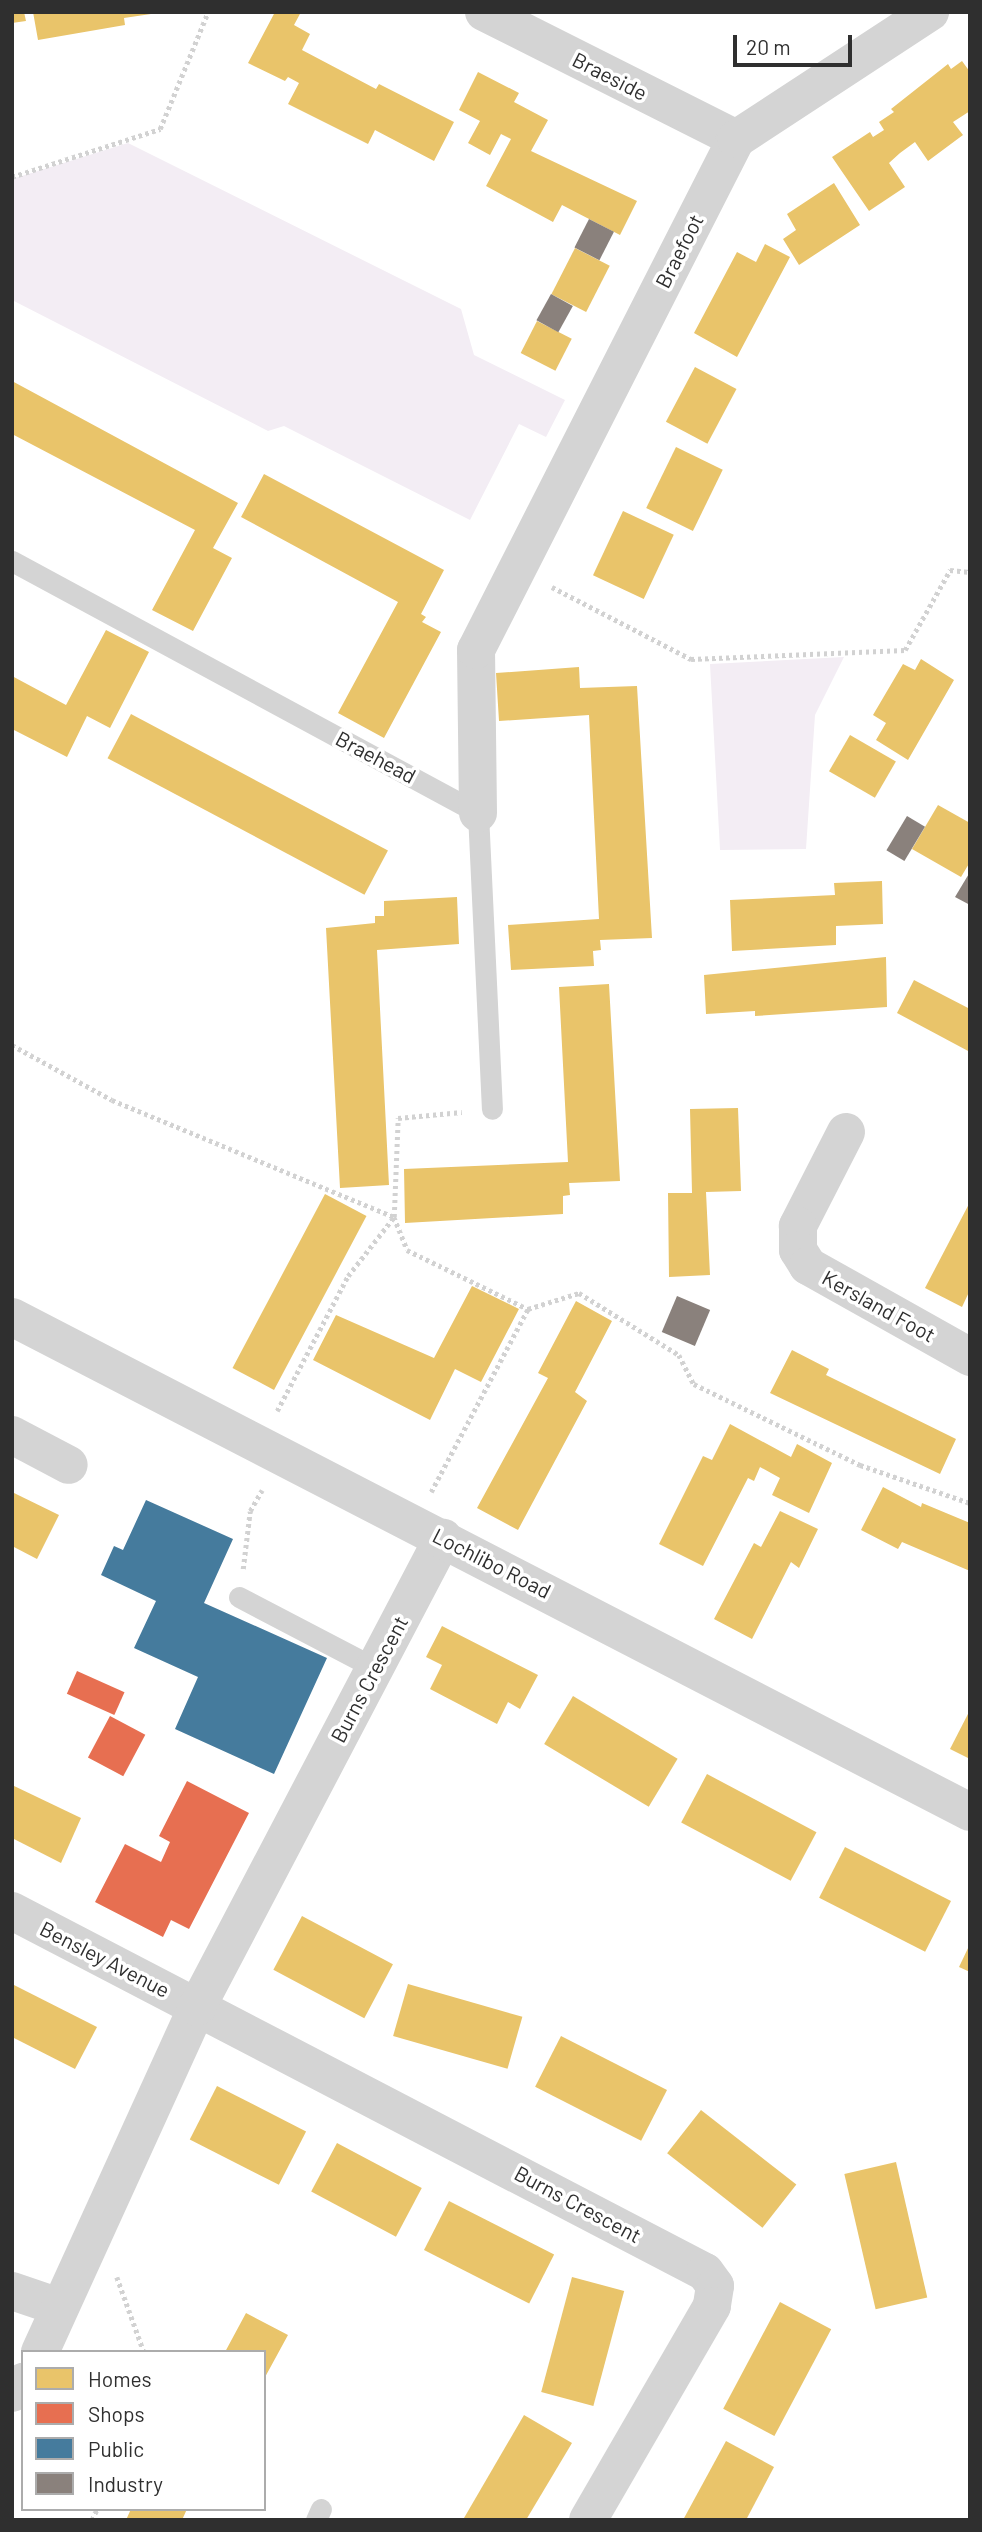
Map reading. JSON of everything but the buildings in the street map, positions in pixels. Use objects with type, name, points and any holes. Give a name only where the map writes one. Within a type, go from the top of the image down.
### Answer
[{"type":"street","name":"Braeside","points":[[484,12],[736,139]]},
{"type":"street","name":"Braefoot","points":[[478,813],[476,650],[736,139],[930,12]]},
{"type":"street","name":"Kersland Foot","points":[[846,1132],[798,1226],[798,1250],[808,1266],[970,1357]]},
{"type":"street","name":"Lochlibo Road","points":[[12,1317],[970,1812]]},
{"type":"street","points":[[12,1435],[69,1465]]},
{"type":"street","name":"Burns Crescent","points":[[41,2350],[197,2007],[376,1668],[429,1531]]},
{"type":"street","name":"Bensley Avenue","points":[[12,1911],[197,2007]]},
{"type":"street","name":"Burns Crescent","points":[[197,2007],[705,2272],[715,2286],[712,2306],[588,2520]]},
{"type":"street","points":[[12,2291],[59,2307]]},
{"type":"lane","name":"Braehead","points":[[12,561],[478,813]]},
{"type":"lane","points":[[478,813],[492,1109]]},
{"type":"lane","points":[[239,1597],[376,1668]]},
{"type":"path","points":[[12,177],[160,129],[208,12]]},
{"type":"path","points":[[517,569],[691,659],[905,650],[950,570],[970,572]]},
{"type":"path","points":[[12,1045],[112,1100],[394,1217]]},
{"type":"path","points":[[492,1109],[398,1118],[394,1217],[407,1251],[528,1309],[579,1293],[679,1356],[694,1384],[860,1465],[970,1503]]},
{"type":"path","points":[[239,1597],[250,1511],[269,1452],[348,1276],[394,1217]]},
{"type":"path","points":[[429,1531],[528,1309]]},
{"type":"path","points":[[94,2229],[110,2259],[143,2350]]},
{"type":"shaded area","points":[[128,143],[461,309],[474,355],[565,400],[546,437],[519,424],[470,520],[284,426],[268,431],[12,300],[12,179]]},
{"type":"shaded area","points":[[844,657],[815,715],[806,849],[720,850],[710,664]]}]
